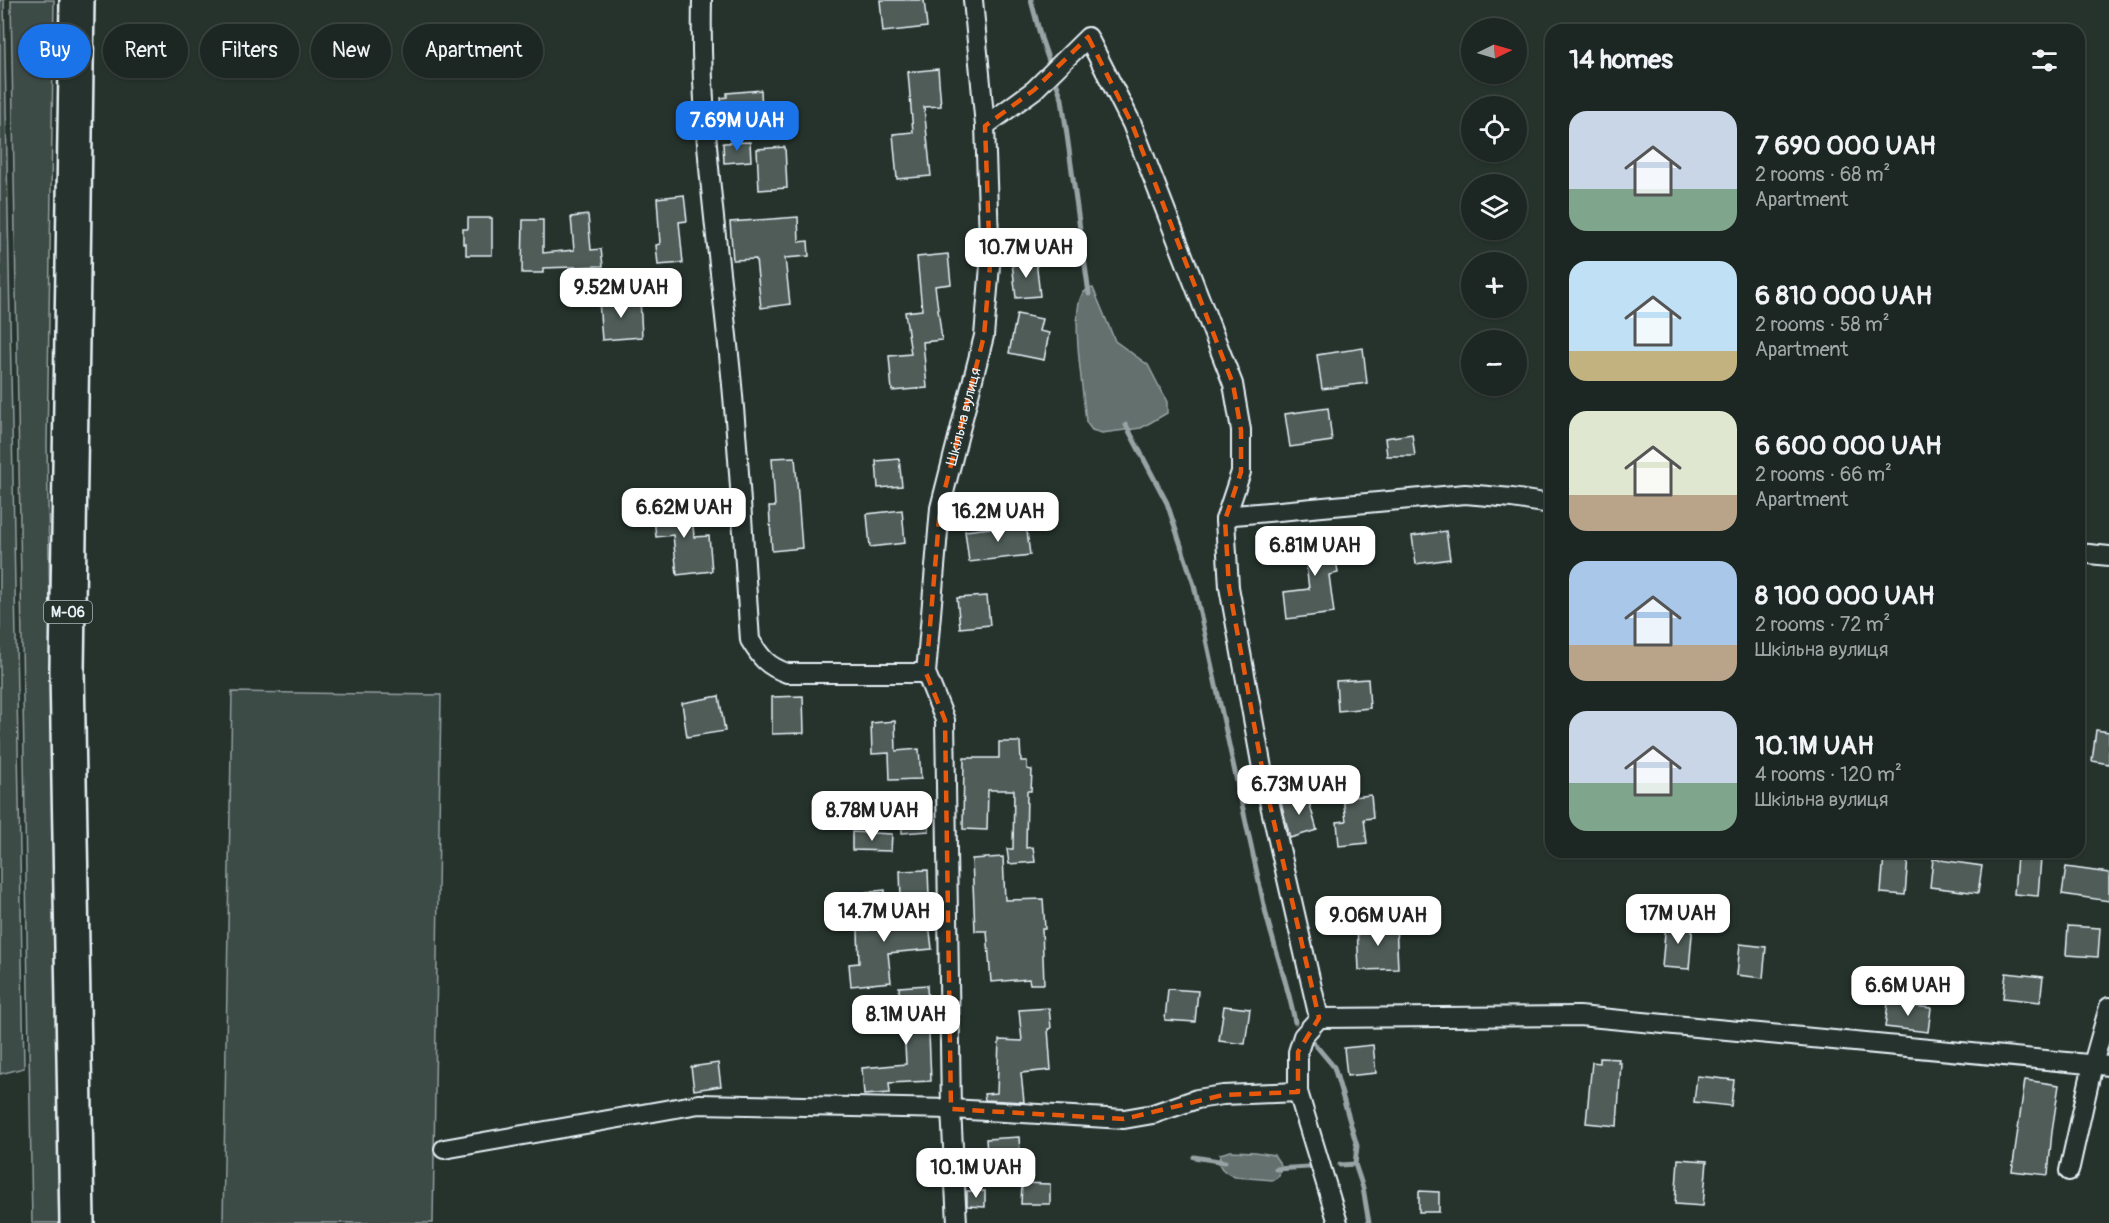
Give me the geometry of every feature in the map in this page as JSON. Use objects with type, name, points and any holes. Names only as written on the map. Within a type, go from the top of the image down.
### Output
[{"type":"highway","name":"М-06","points":[[77,0],[67,670],[77,1223]]},
{"type":"street","points":[[702,0],[701,39],[707,157],[733,387],[750,640],[759,656],[773,668],[787,673],[926,673]]},
{"type":"street","name":"Шкільна вулиця","points":[[957,1223],[951,1109],[945,720],[926,673],[940,508],[984,336],[990,266],[985,126],[973,0]]},
{"type":"street","points":[[985,126],[1034,90],[1088,37],[1132,124],[1233,384],[1241,430],[1240,472],[1225,520],[1228,587],[1264,779],[1319,1018]]},
{"type":"street","points":[[1225,520],[1234,515],[1465,494],[1545,503]]},
{"type":"street","points":[[2085,554],[2109,556]]},
{"type":"street","points":[[2069,1171],[2101,1065],[2109,1007]]},
{"type":"street","points":[[1338,1223],[1299,1092],[1298,1052],[1303,1036],[1319,1018],[1579,1016],[2101,1065]]},
{"type":"street","points":[[444,1149],[699,1104],[951,1109],[1124,1119],[1153,1114],[1197,1099],[1223,1095],[1299,1092]]},
{"type":"highlighted area","points":[[1088,37],[1132,124],[1233,384],[1241,430],[1241,472],[1225,520],[1229,587],[1264,779],[1319,1018],[1298,1052],[1298,1092],[1223,1095],[1124,1119],[951,1109],[945,720],[926,673],[940,508],[984,336],[990,266],[985,126],[1034,90]]},
{"type":"shaded area","points":[[0,0],[4,0],[24,1068],[0,1074]]},
{"type":"shaded area","points":[[11,0],[54,0],[54,24],[18,24],[18,78],[53,78],[47,445],[61,1223],[32,1223]]},
{"type":"shaded area","points":[[1093,288],[1115,341],[1148,365],[1167,402],[1167,413],[1141,428],[1102,433],[1092,430],[1086,422],[1077,319],[1082,295]]},
{"type":"shaded area","points":[[232,692],[441,695],[433,1223],[223,1223]]},
{"type":"shaded area","points":[[1230,1151],[1274,1155],[1281,1165],[1279,1176],[1273,1180],[1230,1175],[1219,1164],[1220,1154]]},
{"type":"building","points":[[880,0],[924,0],[927,27],[883,32]]},
{"type":"building","points":[[938,69],[941,106],[924,107],[931,176],[897,179],[893,134],[913,132],[908,72]]},
{"type":"building","points":[[761,90],[762,112],[722,115],[721,98],[727,97],[727,93]]},
{"type":"building","points":[[750,142],[751,161],[724,163],[723,143]]},
{"type":"building","points":[[785,147],[787,188],[759,190],[757,149]]},
{"type":"building","points":[[684,195],[687,221],[679,222],[683,263],[658,265],[656,245],[660,244],[657,198]]},
{"type":"building","points":[[588,215],[591,250],[601,249],[603,266],[543,268],[543,273],[522,273],[523,220],[543,220],[543,253],[574,250],[571,217]]},
{"type":"building","points":[[798,217],[799,242],[808,241],[809,256],[785,258],[790,304],[761,308],[756,259],[733,260],[730,222]]},
{"type":"building","points":[[468,218],[492,218],[492,255],[466,255],[463,229],[468,229]]},
{"type":"building","points":[[948,254],[951,284],[935,286],[942,340],[923,342],[927,388],[892,391],[889,356],[911,354],[905,312],[922,310],[917,257]]},
{"type":"building","points":[[1036,260],[1040,296],[1016,298],[1012,262]]},
{"type":"building","points":[[640,298],[642,337],[602,340],[599,301]]},
{"type":"building","points":[[1017,314],[1042,319],[1039,331],[1049,333],[1044,360],[1009,353]]},
{"type":"building","points":[[1363,348],[1367,383],[1322,389],[1317,355]]},
{"type":"building","points":[[1328,408],[1332,441],[1290,447],[1285,414]]},
{"type":"building","points":[[1412,434],[1415,456],[1387,456],[1385,438]]},
{"type":"building","points":[[795,457],[802,548],[772,551],[769,507],[775,507],[772,458]]},
{"type":"building","points":[[899,459],[902,486],[878,488],[876,461]]},
{"type":"building","points":[[691,504],[694,537],[709,536],[712,571],[677,575],[673,535],[656,537],[653,508]]},
{"type":"building","points":[[902,510],[905,543],[870,547],[867,514]]},
{"type":"building","points":[[1026,524],[1030,555],[969,562],[965,531]]},
{"type":"building","points":[[1332,528],[1338,573],[1329,575],[1334,613],[1287,619],[1284,592],[1309,589],[1302,532]]},
{"type":"building","points":[[1446,531],[1450,559],[1416,564],[1412,536]]},
{"type":"building","points":[[987,596],[990,625],[960,628],[957,598]]},
{"type":"building","points":[[1368,679],[1370,708],[1338,711],[1336,681]]},
{"type":"building","points":[[719,696],[725,731],[687,737],[682,703]]},
{"type":"building","points":[[803,696],[804,733],[772,734],[772,697]]},
{"type":"building","points":[[895,721],[896,751],[919,749],[921,779],[890,780],[889,753],[872,754],[871,723]]},
{"type":"building","points":[[2096,730],[2109,732],[2109,764],[2092,761]]},
{"type":"building","points":[[999,742],[1020,742],[1021,761],[1027,761],[1027,769],[1032,770],[1031,791],[1027,791],[1026,848],[1033,847],[1035,862],[1009,864],[1007,849],[1013,849],[1014,790],[988,790],[987,830],[963,829],[964,758],[999,758]]},
{"type":"building","points":[[1307,795],[1317,830],[1290,838],[1281,802]]},
{"type":"building","points":[[1371,795],[1373,818],[1364,819],[1367,843],[1339,846],[1337,822],[1346,821],[1343,798]]},
{"type":"building","points":[[927,807],[929,831],[902,833],[901,809]]},
{"type":"building","points":[[852,832],[892,834],[891,851],[852,850]]},
{"type":"building","points":[[1003,857],[1005,900],[1043,899],[1044,984],[1030,984],[1029,979],[991,982],[987,931],[975,931],[972,859]]},
{"type":"building","points":[[1884,858],[1908,858],[1905,895],[1881,893]]},
{"type":"building","points":[[2017,858],[2041,858],[2038,896],[2014,894]]},
{"type":"building","points":[[1933,859],[1982,866],[1978,893],[1930,887]]},
{"type":"building","points":[[2066,867],[2109,873],[2109,901],[2062,894]]},
{"type":"building","points":[[928,870],[929,896],[901,898],[900,871]]},
{"type":"building","points":[[885,890],[888,927],[929,923],[932,949],[888,953],[891,982],[851,986],[849,964],[859,963],[858,930],[869,930],[866,892]]},
{"type":"building","points":[[1666,921],[1693,923],[1689,969],[1662,967]]},
{"type":"building","points":[[1396,924],[1398,969],[1359,970],[1357,926]]},
{"type":"building","points":[[2068,926],[2100,928],[2098,957],[2066,955]]},
{"type":"building","points":[[1740,944],[1766,947],[1763,978],[1737,975]]},
{"type":"building","points":[[2006,973],[2043,977],[2040,1002],[2003,998]]},
{"type":"building","points":[[927,985],[931,1081],[889,1083],[890,1093],[864,1095],[862,1068],[906,1064],[899,987]]},
{"type":"building","points":[[1168,989],[1198,991],[1195,1022],[1165,1020]]},
{"type":"building","points":[[1888,1003],[1931,1008],[1928,1032],[1885,1027]]},
{"type":"building","points":[[1224,1006],[1250,1009],[1245,1044],[1219,1041]]},
{"type":"building","points":[[1049,1008],[1051,1070],[1021,1073],[1024,1102],[985,1100],[984,1094],[997,1093],[999,1040],[1022,1041],[1019,1010]]},
{"type":"building","points":[[1373,1045],[1376,1073],[1347,1076],[1344,1048]]},
{"type":"building","points":[[1600,1058],[1619,1059],[1618,1063],[1621,1063],[1617,1126],[1586,1123],[1592,1062],[1600,1063]]},
{"type":"building","points":[[718,1063],[721,1086],[694,1090],[691,1067]]},
{"type":"building","points":[[1697,1076],[1734,1080],[1731,1106],[1694,1102]]},
{"type":"building","points":[[2025,1080],[2059,1085],[2048,1175],[2012,1171]]},
{"type":"building","points":[[1019,1137],[1021,1168],[988,1170],[986,1139]]},
{"type":"building","points":[[1678,1159],[1707,1161],[1703,1206],[1675,1204]]},
{"type":"building","points":[[1022,1183],[1050,1184],[1050,1204],[1021,1204]]},
{"type":"building","points":[[967,1191],[985,1191],[985,1207],[967,1206]]},
{"type":"building","points":[[1419,1191],[1439,1192],[1439,1212],[1419,1212]]},
{"type":"waterway","points":[[1031,0],[1051,67]]},
{"type":"waterway","points":[[1054,76],[1062,99],[1089,294]]},
{"type":"waterway","points":[[1126,425],[1167,503],[1194,585],[1266,914],[1295,1022]]},
{"type":"waterway","points":[[1313,1042],[1334,1067],[1357,1146],[1355,1164],[1363,1188],[1369,1223]]},
{"type":"waterway","points":[[1194,1157],[1225,1162]]},
{"type":"waterway","points":[[1340,1165],[1355,1164]]},
{"type":"waterway","points":[[1276,1169],[1308,1167]]}]
